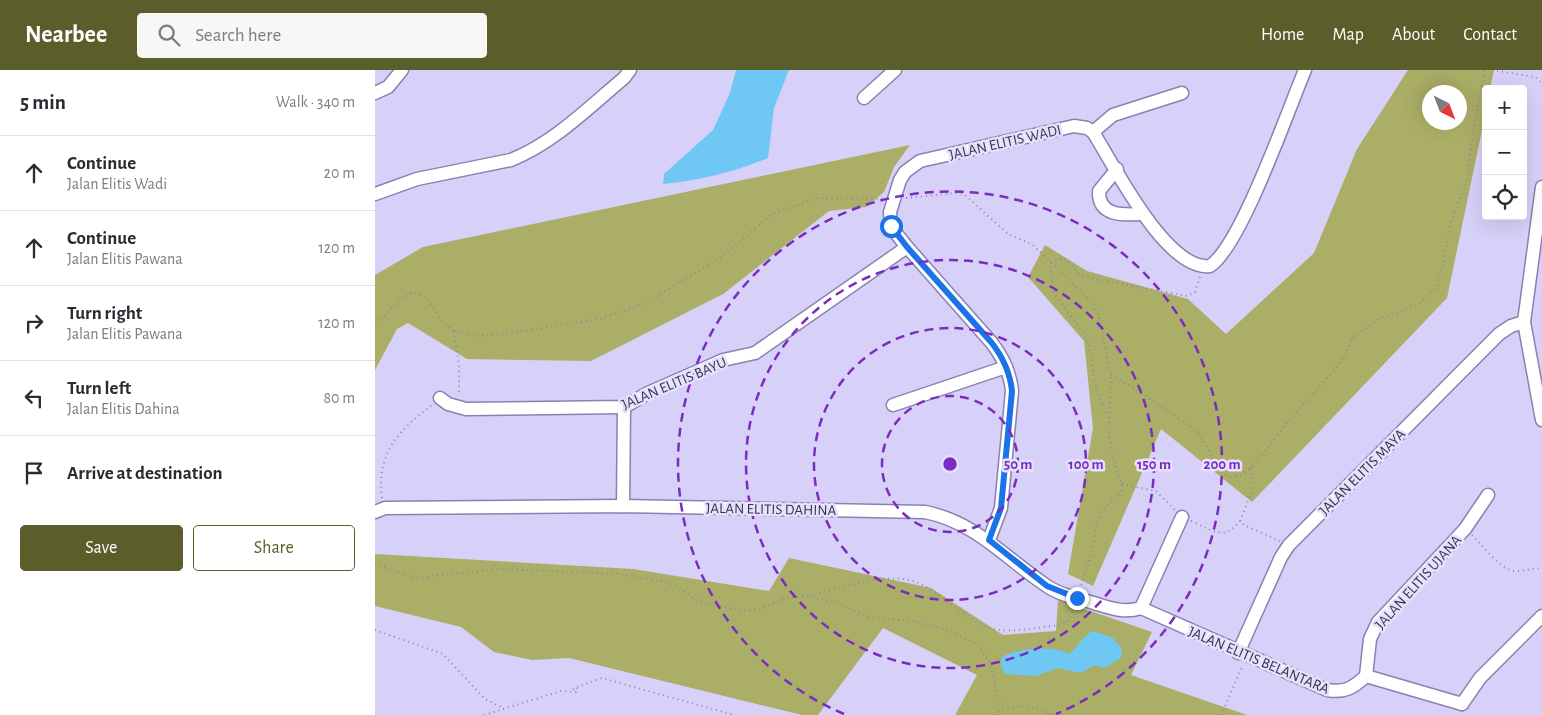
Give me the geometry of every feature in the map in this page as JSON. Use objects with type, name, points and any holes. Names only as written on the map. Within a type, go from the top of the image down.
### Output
[{"type":"street","points":[[375,93],[388,87],[401,70]]},
{"type":"street","points":[[375,194],[411,181],[511,160],[526,154],[550,139],[624,78],[630,70]]},
{"type":"street","points":[[864,98],[895,70]]},
{"type":"street","points":[[1182,93],[1113,115],[1093,132],[1143,214],[1178,253],[1188,261],[1204,267],[1216,262],[1227,249],[1251,202],[1305,70]]},
{"type":"street","name":"JALAN ELITIS WADI","points":[[989,540],[1001,508],[1012,391],[1006,367],[1001,355],[991,342],[907,247],[891,226],[890,212],[893,199],[899,180],[905,172],[920,161],[1074,126],[1087,128],[1093,132]]},
{"type":"street","points":[[1117,169],[1099,191],[1103,207],[1113,214],[1143,214]]},
{"type":"street","points":[[1542,187],[1524,322],[1542,420]]},
{"type":"street","name":"JALAN ELITIS BAYU","points":[[440,398],[456,407],[466,409],[624,407],[648,393],[723,360],[755,353],[907,247]]},
{"type":"street","name":"JALAN ELITIS MAYA","points":[[1241,654],[1281,557],[1289,545],[1499,334],[1511,326],[1524,322]]},
{"type":"street","points":[[893,406],[1006,367]]},
{"type":"street","points":[[623,506],[624,407]]},
{"type":"street","name":"JALAN ELITIS UJANA","points":[[1366,676],[1369,639],[1378,622],[1465,529],[1488,495]]},
{"type":"street","name":"JALAN ELITIS DAHINA","points":[[380,510],[623,506],[925,512],[943,516],[989,540],[1047,586],[1077,598],[1120,611],[1141,608]]},
{"type":"street","points":[[1141,608],[1181,517]]},
{"type":"street","name":"JALAN ELITIS BELANTARA","points":[[1141,608],[1241,654],[1327,690],[1339,692],[1350,690],[1366,676]]},
{"type":"street","points":[[1366,676],[1464,709],[1480,678],[1542,616]]},
{"type":"path","points":[[1111,375],[1192,427],[1200,436],[1222,472],[1231,476],[1240,475],[1251,468],[1342,360],[1353,337],[1379,319],[1417,305],[1435,288],[1443,264],[1451,222],[1467,181],[1472,137],[1485,70]]},
{"type":"path","points":[[1491,70],[1535,77],[1542,83]]},
{"type":"path","points":[[375,328],[387,312],[403,297],[414,292],[426,297],[441,321],[454,331],[470,336],[498,334],[599,319],[644,304],[721,257],[774,213],[818,198],[893,199],[957,193],[965,195],[1008,234],[1033,245],[1094,304],[1099,316],[1111,375],[1109,420],[1113,458],[1122,484],[1121,492],[1100,513],[1093,548],[1071,618],[1066,624],[1001,630],[983,624],[915,582],[901,580],[873,580],[810,596],[785,598],[760,609],[742,611],[698,601],[678,587],[661,581],[621,574],[501,569],[414,578],[375,563]]},
{"type":"path","points":[[1050,263],[1063,258],[1085,277],[1187,296],[1195,292],[1204,267]]},
{"type":"path","points":[[1050,263],[1056,296],[1088,339],[1096,389],[1109,420]]},
{"type":"path","points":[[454,331],[459,365],[459,392],[456,407]]},
{"type":"path","points":[[380,510],[387,452],[397,434],[440,398]]},
{"type":"path","points":[[1122,484],[1155,490],[1181,517],[1222,534],[1232,531],[1240,521],[1253,486],[1251,468]]},
{"type":"path","points":[[1240,521],[1244,526],[1289,545]]},
{"type":"path","points":[[1465,529],[1502,566],[1512,571],[1533,568],[1542,569]]},
{"type":"path","points":[[810,596],[835,602],[868,617],[913,621],[950,631],[979,645],[990,664],[998,696],[1004,708]]},
{"type":"path","points":[[375,630],[443,654],[485,699],[503,708]]},
{"type":"path","points":[[1221,715],[1238,679],[1241,654]]},
{"type":"path","points":[[484,715],[561,691],[573,690],[601,678],[734,715]]},
{"type":"path","points":[[995,715],[1004,708],[1025,706],[1055,715]]},
{"type":"green space","points":[[1408,70],[1494,70],[1491,85],[1482,85],[1482,130],[1447,298],[1252,502],[1161,429],[1093,586],[1068,574],[1093,428],[1084,341],[1028,277],[1045,245],[1087,271],[1188,299],[1226,334],[1314,253],[1357,149]]},
{"type":"green space","points":[[910,145],[894,167],[884,192],[866,207],[829,211],[723,294],[591,361],[467,359],[408,323],[397,329],[375,370],[375,275],[423,247]]},
{"type":"green space","points":[[375,554],[633,569],[769,591],[789,558],[931,588],[1003,635],[1056,631],[1058,600],[1152,632],[1131,675],[1247,715],[955,715],[977,675],[883,628],[818,715],[802,715],[569,658],[532,660],[494,652],[461,627],[375,606]]},
{"type":"water","points":[[736,70],[789,70],[774,108],[768,158],[716,175],[690,181],[663,184],[664,174],[713,130],[730,93]]},
{"type":"water","points":[[1092,631],[1112,637],[1122,649],[1121,658],[1104,668],[1095,665],[1081,673],[1058,668],[1036,676],[1005,674],[1001,666],[1002,657],[1017,651],[1055,649],[1069,654]]},
{"type":"route","points":[[891,226],[907,247],[991,342],[1001,355],[1011,379],[1012,391],[1001,508],[989,540],[1047,586],[1055,591],[1077,598]]}]
